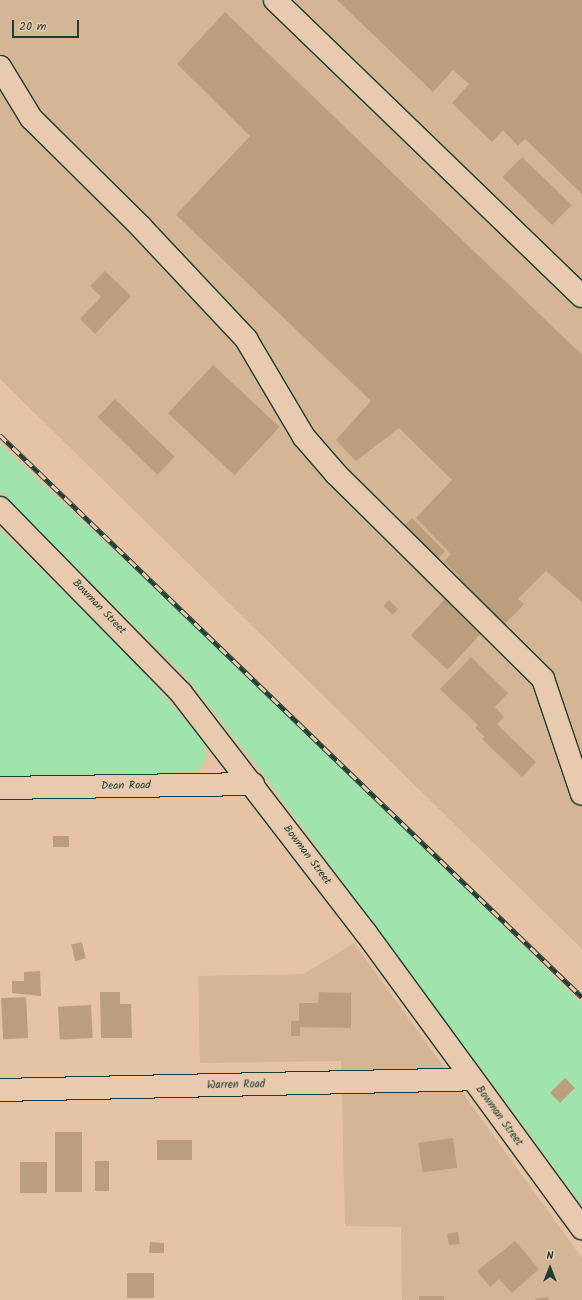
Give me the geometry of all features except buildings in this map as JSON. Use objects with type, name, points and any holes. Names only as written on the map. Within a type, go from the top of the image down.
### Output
[{"type":"street","points":[[275,0],[582,296]]},
{"type":"street","points":[[0,67],[30,118],[141,227],[242,334],[304,437],[332,469],[543,679],[582,794]]},
{"type":"street","name":"Bowman Street","points":[[0,508],[142,651],[252,784],[582,1228]]},
{"type":"street","name":"Dean Road","points":[[0,788],[252,784]]},
{"type":"street","name":"Warren Road","points":[[0,1090],[472,1079]]},
{"type":"shaded area","points":[[0,0],[582,0],[582,949],[0,379]]},
{"type":"shaded area","points":[[354,943],[582,1258],[582,1300],[402,1300],[401,1227],[345,1226],[341,1061],[200,1063],[198,976],[304,974]]},
{"type":"green space","points":[[0,444],[261,686],[582,1004],[582,1205],[260,770],[187,678],[0,492]]},
{"type":"green space","points":[[0,529],[135,662],[204,742],[206,757],[199,772],[0,777]]},
{"type":"railway","points":[[0,435],[582,997]]}]
